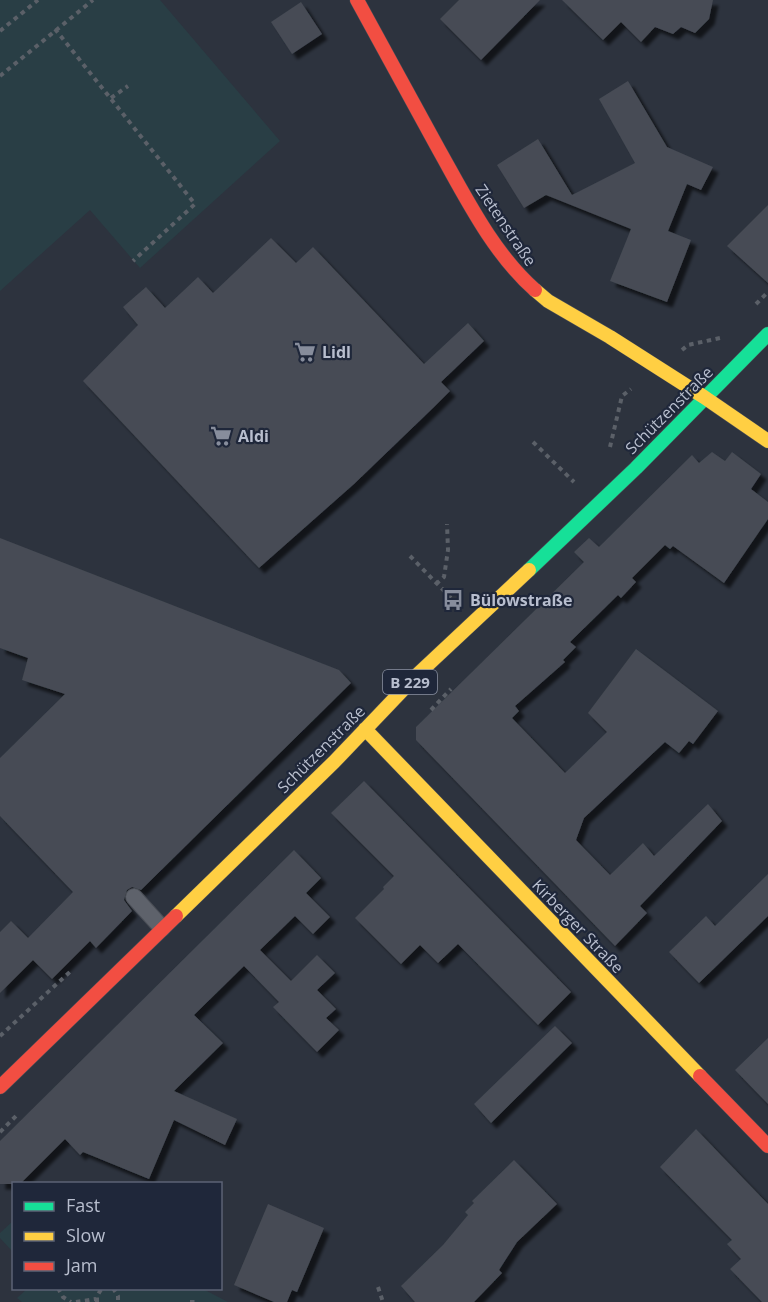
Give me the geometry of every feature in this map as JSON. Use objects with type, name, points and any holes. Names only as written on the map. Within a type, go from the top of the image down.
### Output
[{"type":"street","name":"Zietenstraße","points":[[357,0],[436,147],[484,227],[518,276],[548,301],[610,337],[704,397]]},
{"type":"street","name":"Schützenstraße","points":[[0,1087],[334,762],[418,674],[636,468],[768,334]]},
{"type":"street","points":[[704,397],[768,441]]},
{"type":"street","name":"Kirberger Straße","points":[[365,729],[768,1146]]},
{"type":"lane","points":[[134,897],[162,928]]},
{"type":"path","points":[[0,31],[38,0]]},
{"type":"path","points":[[0,76],[93,0]]},
{"type":"path","points":[[56,29],[195,204],[133,261]]},
{"type":"path","points":[[111,98],[128,86]]},
{"type":"path","points":[[533,442],[574,482]]},
{"type":"path","points":[[436,584],[444,577],[447,524]]},
{"type":"path","points":[[410,556],[453,600]]},
{"type":"path","points":[[378,1287],[383,1302]]},
{"type":"path","points":[[59,1290],[63,1297],[71,1302]]},
{"type":"path","points":[[76,1302],[97,1300],[99,1290]]},
{"type":"path","points":[[190,1302],[196,1302]]},
{"type":"shaded area","points":[[0,0],[160,0],[280,141],[140,268],[90,210],[0,291]]},
{"type":"shaded area","points":[[12,1222],[12,1251],[0,1238],[0,1233]]},
{"type":"shaded area","points":[[26,1290],[205,1290],[228,1302],[22,1302],[17,1298]]},
{"type":"building","points":[[459,0],[540,0],[481,60],[440,19]]},
{"type":"building","points":[[562,0],[713,0],[709,19],[695,33],[681,27],[673,34],[655,27],[641,42],[621,22],[603,40]]},
{"type":"building","points":[[301,2],[322,34],[292,54],[271,22]]},
{"type":"building","points":[[628,81],[667,147],[713,167],[701,190],[687,184],[668,231],[691,240],[667,302],[610,281],[631,229],[546,195],[524,208],[497,165],[538,139],[572,195],[635,163],[599,99]]},
{"type":"building","points":[[768,205],[768,283],[727,246]]},
{"type":"building","points":[[271,238],[296,263],[313,247],[424,364],[468,323],[484,341],[441,382],[450,391],[354,484],[259,568],[83,381],[138,325],[123,307],[146,287],[165,308],[198,277],[213,293]]},
{"type":"building","points":[[712,452],[725,461],[732,452],[761,474],[751,489],[768,502],[768,519],[724,583],[673,546],[670,549],[665,545],[632,578],[636,582],[621,598],[618,595],[570,642],[576,647],[563,660],[565,662],[515,706],[519,711],[512,718],[565,773],[607,732],[588,713],[636,649],[718,711],[693,744],[689,741],[679,753],[665,742],[584,818],[576,840],[610,875],[643,843],[654,856],[708,804],[722,821],[640,906],[647,913],[615,946],[416,740],[416,727],[584,562],[574,552],[589,538],[599,547],[692,455],[699,463]]},
{"type":"building","points":[[0,538],[339,670],[351,683],[141,890],[132,887],[127,890],[124,900],[132,911],[96,948],[90,941],[52,979],[33,960],[0,993],[0,932],[11,921],[28,938],[73,892],[0,816],[0,758],[65,694],[22,680],[28,658],[0,648]]},
{"type":"building","points":[[364,781],[571,992],[538,1025],[458,944],[438,963],[420,945],[401,964],[355,918],[394,876],[331,813]]},
{"type":"building","points":[[294,850],[321,878],[306,893],[330,917],[313,934],[295,916],[260,950],[291,981],[317,955],[335,973],[317,990],[336,1009],[326,1018],[339,1030],[317,1052],[273,1007],[279,1002],[244,966],[194,1015],[223,1043],[174,1091],[237,1119],[225,1145],[174,1120],[149,1179],[83,1152],[80,1155],[65,1139],[22,1182],[0,1184],[0,1141]]},
{"type":"building","points":[[768,874],[768,916],[699,983],[669,952],[706,916],[715,926]]},
{"type":"building","points":[[555,1026],[572,1043],[491,1123],[474,1104]]},
{"type":"building","points":[[768,1038],[768,1104],[735,1070]]},
{"type":"building","points":[[696,1129],[768,1204],[768,1302],[762,1302],[730,1269],[741,1259],[727,1244],[732,1240],[660,1167]]},
{"type":"building","points":[[514,1160],[557,1204],[517,1242],[499,1270],[502,1273],[474,1302],[415,1302],[401,1286],[443,1245],[468,1215],[465,1212],[474,1203],[472,1201]]},
{"type":"building","points":[[268,1204],[324,1228],[297,1292],[292,1290],[287,1302],[274,1302],[234,1285]]},
{"type":"traffic: fast","points":[[529,570],[636,468],[768,334]]},
{"type":"traffic: slow","points":[[535,290],[548,301],[610,337],[768,441]]},
{"type":"traffic: slow","points":[[176,916],[334,762],[418,674],[529,570]]},
{"type":"traffic: slow","points":[[365,729],[700,1076]]},
{"type":"traffic: jam","points":[[357,0],[481,224],[506,259],[535,290]]},
{"type":"traffic: jam","points":[[0,1087],[176,916]]},
{"type":"traffic: jam","points":[[700,1076],[768,1146]]},
{"type":"place","name":"Lidl","points":[[305,352]]},
{"type":"place","name":"Aldi","points":[[221,436]]},
{"type":"place","name":"Bülowstraße","points":[[453,600]]}]
